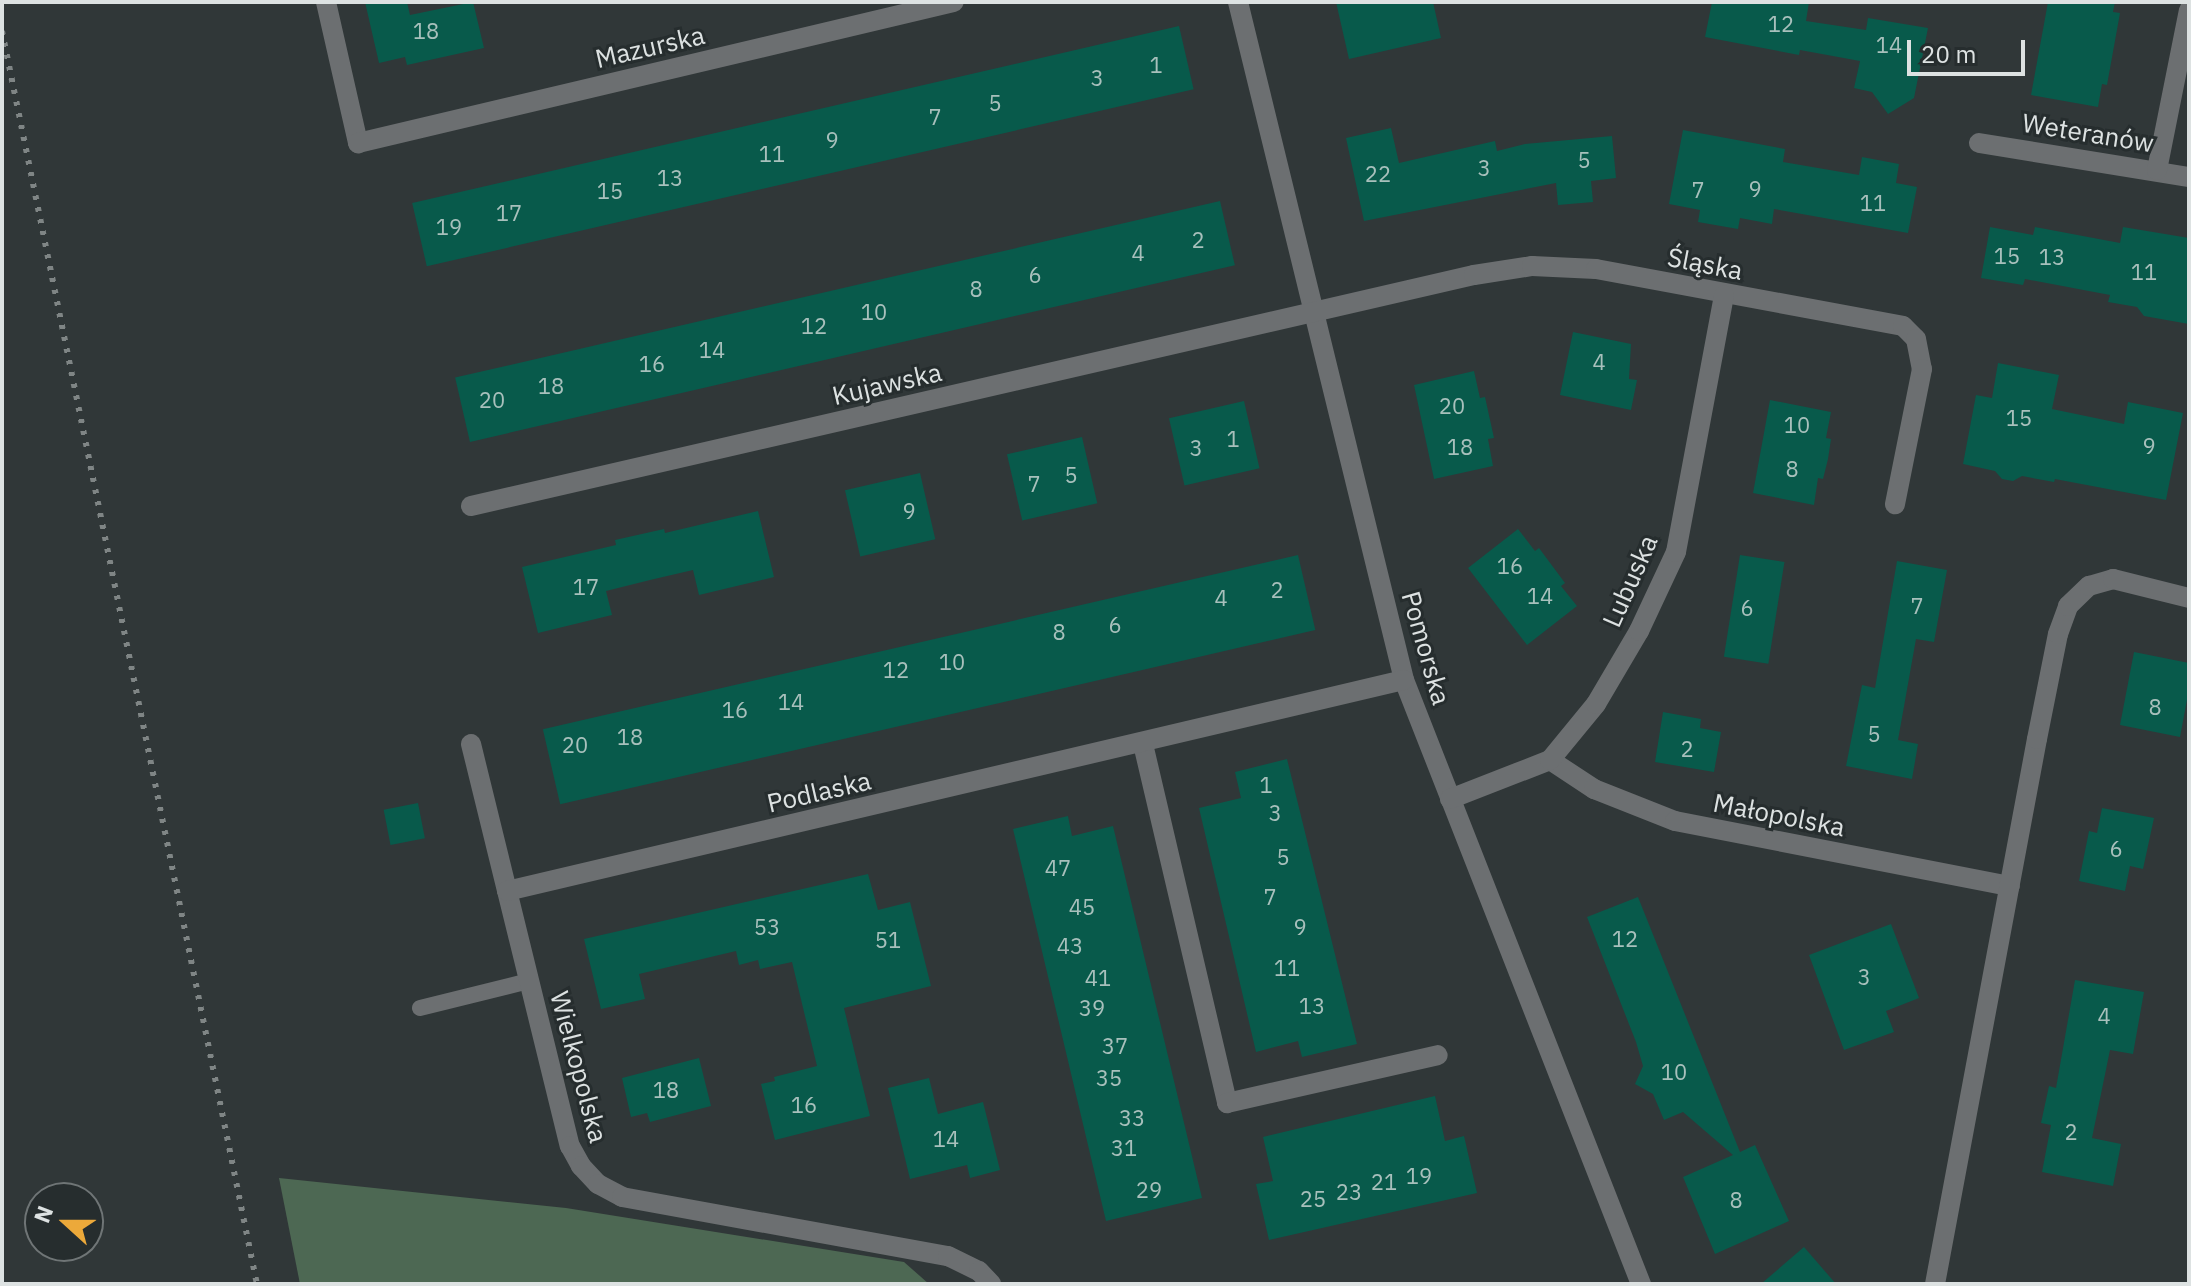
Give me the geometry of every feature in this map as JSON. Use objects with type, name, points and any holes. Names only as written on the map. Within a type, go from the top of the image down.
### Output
[{"type":"street","name":"Mazurska","points":[[326,2],[358,143],[954,2]]},
{"type":"street","name":"Pomorska","points":[[1238,2],[1404,680],[1641,1284]]},
{"type":"street","points":[[2157,170],[2189,10]]},
{"type":"street","name":"Weteranów","points":[[1979,143],[2189,177]]},
{"type":"street","name":"Śląska","points":[[1314,312],[1474,275],[1532,266],[1596,269],[1903,326],[1916,339],[1922,369],[1895,504]]},
{"type":"street","name":"Lubuska","points":[[1450,799],[1550,760],[1596,704],[1639,631],[1676,552],[1724,295]]},
{"type":"street","name":"Kujawska","points":[[471,506],[1314,312]]},
{"type":"street","points":[[1935,1284],[2058,634],[2068,606],[2089,586],[2113,579],[2189,598]]},
{"type":"street","name":"Podlaska","points":[[507,891],[1143,744],[1404,680]]},
{"type":"street","name":"Wielkopolska","points":[[471,744],[570,1146],[581,1166],[598,1184],[622,1197],[644,1202],[948,1256],[979,1271],[991,1284]]},
{"type":"street","points":[[1143,744],[1227,1103],[1438,1055]]},
{"type":"street","name":"Małopolska","points":[[1550,760],[1594,789],[1675,821],[2010,886]]},
{"type":"lane","points":[[420,1008],[529,981]]},
{"type":"green space","points":[[279,1178],[566,1208],[904,1262],[929,1284],[300,1284]]},
{"type":"building","points":[[365,2],[407,2],[410,15],[473,2],[484,48],[407,65],[405,57],[379,63]]},
{"type":"building","points":[[1336,2],[1433,2],[1441,38],[1349,59]]},
{"type":"building","points":[[1712,2],[1809,2],[1806,21],[1866,30],[1868,18],[1928,28],[1914,98],[1888,114],[1872,92],[1854,88],[1860,61],[1800,50],[1799,55],[1705,37]]},
{"type":"building","points":[[2048,2],[2115,2],[2113,12],[2120,13],[2107,85],[2102,84],[2098,107],[2031,95]]},
{"type":"building","points":[[1179,26],[1194,89],[427,266],[412,203]]},
{"type":"building","points":[[1391,128],[1399,163],[1495,141],[1497,151],[1525,144],[1612,136],[1616,178],[1591,181],[1593,202],[1558,205],[1556,183],[1364,221],[1346,138]]},
{"type":"building","points":[[1683,130],[1785,149],[1783,162],[1859,175],[1862,157],[1899,164],[1896,183],[1917,187],[1908,233],[1774,209],[1772,224],[1740,218],[1738,229],[1698,222],[1700,210],[1669,204]]},
{"type":"building","points":[[1220,201],[1235,265],[470,442],[455,378]]},
{"type":"building","points":[[1990,227],[2033,235],[2035,227],[2120,243],[2123,227],[2189,238],[2189,324],[2144,316],[2137,307],[2108,302],[2110,295],[2025,279],[2023,285],[1981,278]]},
{"type":"building","points":[[1573,332],[1631,344],[1629,379],[1637,380],[1631,410],[1560,395]]},
{"type":"building","points":[[1998,363],[2059,375],[2052,409],[2124,424],[2128,402],[2183,413],[2166,500],[2055,479],[2054,482],[2022,476],[2013,481],[2002,479],[1995,471],[1963,464],[1976,395],[1992,398]]},
{"type":"building","points":[[1474,371],[1480,398],[1485,397],[1494,438],[1488,439],[1493,466],[1434,479],[1414,385]]},
{"type":"building","points":[[1770,400],[1831,412],[1826,438],[1831,439],[1828,459],[1823,479],[1818,478],[1814,505],[1753,493]]},
{"type":"building","points":[[1244,401],[1260,468],[1184,486],[1169,418]]},
{"type":"building","points":[[1082,437],[1097,503],[1022,521],[1007,454]]},
{"type":"building","points":[[920,473],[935,539],[860,557],[845,490]]},
{"type":"building","points":[[758,511],[774,577],[699,595],[693,570],[650,580],[606,591],[612,615],[538,633],[522,567],[616,545],[615,540],[664,529],[665,533]]},
{"type":"building","points":[[1518,529],[1535,551],[1539,548],[1565,583],[1561,586],[1577,606],[1527,645],[1468,568]]},
{"type":"building","points":[[1298,555],[1315,630],[560,804],[543,729]]},
{"type":"building","points":[[1740,555],[1784,562],[1768,664],[1724,657]]},
{"type":"building","points":[[1897,561],[1947,570],[1934,642],[1916,639],[1898,740],[1918,744],[1912,779],[1846,766],[1862,685],[1875,688]]},
{"type":"building","points":[[2134,652],[2189,663],[2189,689],[2180,737],[2120,725]]},
{"type":"building","points":[[1663,712],[1701,719],[1700,728],[1721,732],[1714,772],[1655,762]]},
{"type":"building","points":[[1287,759],[1357,1044],[1302,1057],[1298,1041],[1256,1052],[1199,808],[1241,798],[1235,772]]},
{"type":"building","points":[[418,803],[425,838],[391,845],[384,810]]},
{"type":"building","points":[[2102,808],[2154,818],[2143,869],[2130,866],[2125,891],[2079,881],[2089,831],[2097,833]]},
{"type":"building","points":[[1068,816],[1072,836],[1113,826],[1202,1198],[1106,1221],[1013,829]]},
{"type":"building","points":[[868,874],[878,910],[910,902],[931,986],[844,1008],[870,1116],[775,1140],[761,1084],[775,1081],[774,1077],[817,1066],[792,962],[760,969],[758,960],[739,965],[736,951],[639,974],[645,999],[601,1009],[584,939]]},
{"type":"building","points":[[1638,897],[1740,1152],[1755,1145],[1789,1221],[1715,1254],[1683,1177],[1733,1155],[1683,1112],[1664,1120],[1653,1094],[1635,1084],[1643,1066],[1587,917]]},
{"type":"building","points":[[1891,924],[1919,998],[1886,1011],[1894,1032],[1844,1050],[1809,955]]},
{"type":"building","points":[[2075,980],[2144,992],[2133,1054],[2110,1050],[2092,1138],[2121,1144],[2113,1186],[2042,1172],[2051,1125],[2041,1123],[2049,1086],[2056,1088]]},
{"type":"building","points":[[699,1058],[711,1106],[650,1122],[647,1113],[631,1117],[622,1078]]},
{"type":"building","points":[[929,1078],[938,1114],[983,1102],[1000,1170],[970,1178],[967,1165],[910,1179],[888,1088]]},
{"type":"building","points":[[1435,1096],[1445,1141],[1464,1136],[1477,1193],[1269,1240],[1256,1184],[1273,1181],[1263,1137]]},
{"type":"building","points":[[1804,1247],[1836,1284],[1761,1284]]},
{"type":"railway","points":[[2,31],[257,1284]]}]
